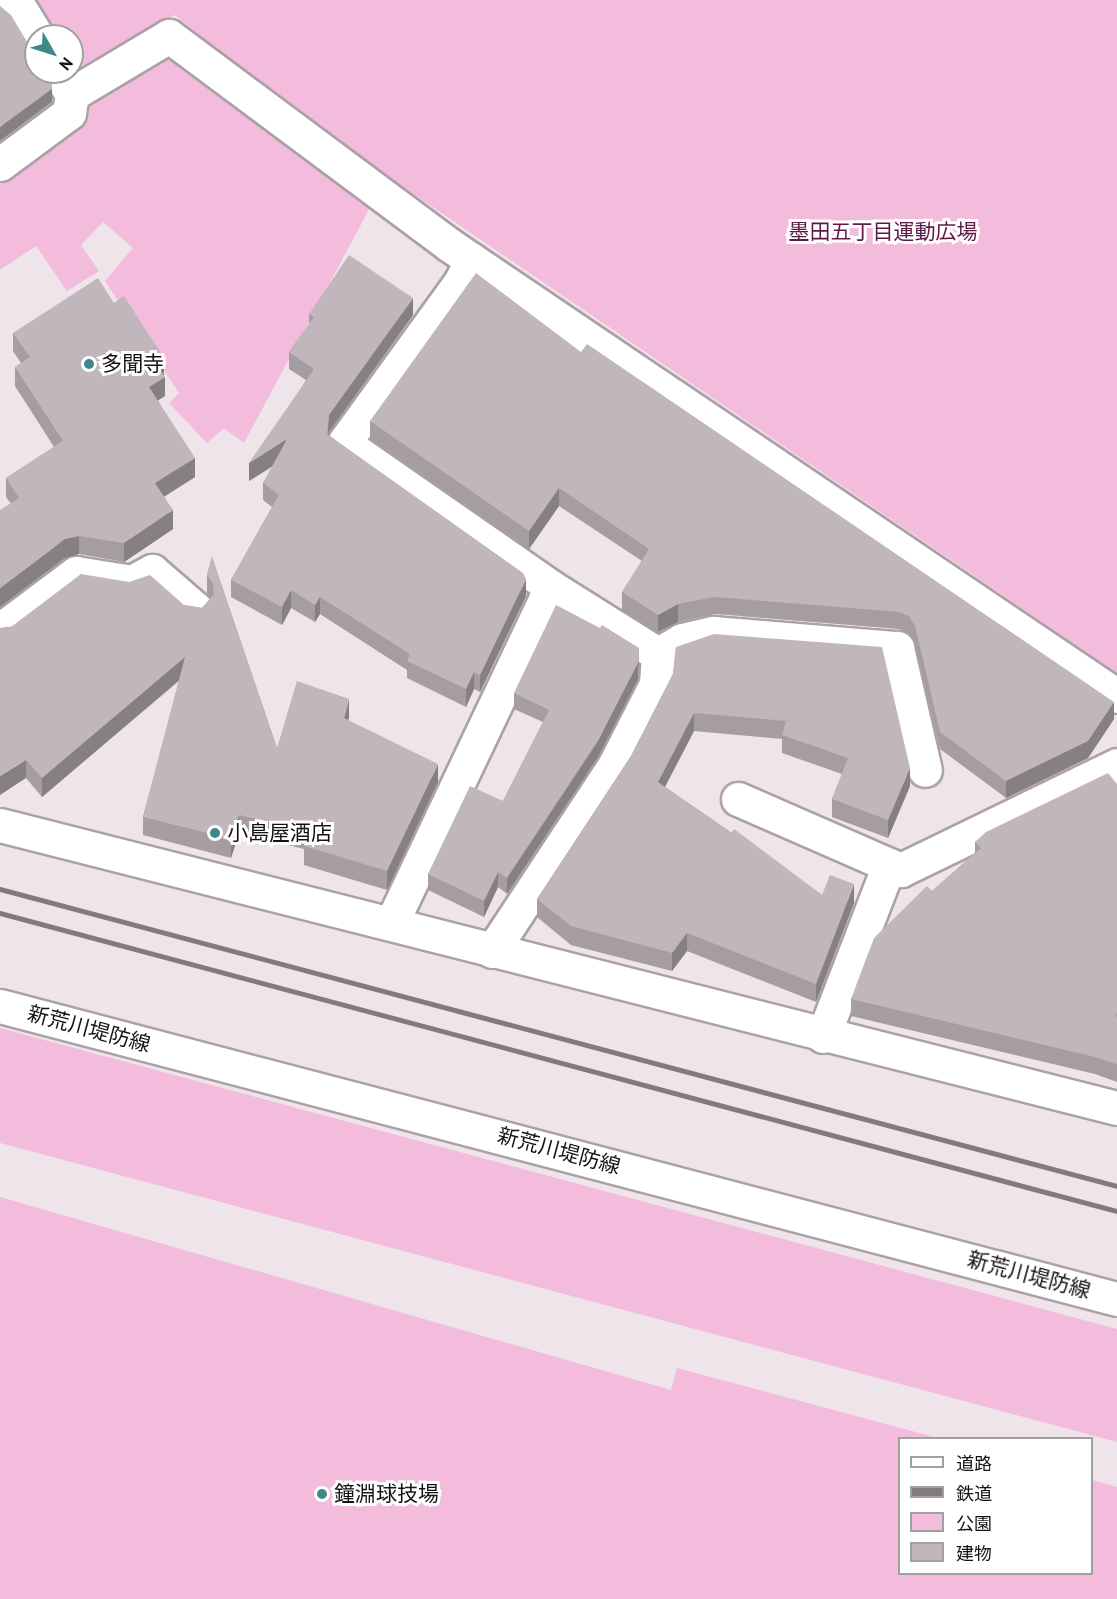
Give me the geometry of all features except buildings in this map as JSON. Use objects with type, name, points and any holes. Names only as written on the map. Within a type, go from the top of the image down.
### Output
[{"type":"street","points":[[15,0],[30,24]]},
{"type":"street","points":[[84,74],[169,36],[472,260],[1117,696]]},
{"type":"street","points":[[0,164],[69,113],[65,84]]},
{"type":"street","points":[[472,260],[344,443],[551,587],[658,654]]},
{"type":"street","points":[[0,630],[76,573],[132,582],[152,571],[196,609]]},
{"type":"street","points":[[392,922],[551,587]]},
{"type":"street","points":[[658,654],[682,640],[713,633],[897,648],[925,770]]},
{"type":"street","points":[[492,951],[614,766],[656,684],[658,654]]},
{"type":"street","points":[[738,799],[902,870],[1117,765]]},
{"type":"street","points":[[0,825],[392,922],[492,951],[823,1036],[1117,1108]]},
{"type":"street","points":[[823,1036],[890,865]]},
{"type":"street","name":"新荒川堤防線","points":[[0,1006],[1117,1299]]},
{"type":"green space","name":"墨田五丁目運動広場","points":[[33,0],[1117,0],[1117,673],[271,97],[175,15],[84,65],[84,24],[47,24]]},
{"type":"green space","points":[[166,52],[372,204],[244,443],[224,428],[207,443],[169,403],[179,393],[105,281],[133,248],[103,222],[81,245],[99,271],[67,291],[36,246],[0,270],[0,172]]},
{"type":"green space","points":[[0,1028],[1117,1329],[1117,1442],[0,1143]]},
{"type":"green space","name":"鐘淵球技場","points":[[0,1197],[671,1390],[677,1368],[934,1437],[898,1437],[898,1575],[1093,1575],[1093,1480],[1117,1487],[1117,1599],[0,1599]]},
{"type":"railway","points":[[0,889],[1117,1186]]},
{"type":"railway","points":[[0,913],[1117,1211]]},
{"type":"place","name":"多聞寺","points":[[89,364]]},
{"type":"place","name":"小島屋酒店","points":[[215,833]]},
{"type":"place","name":"鐘淵球技場","points":[[322,1494]]}]
